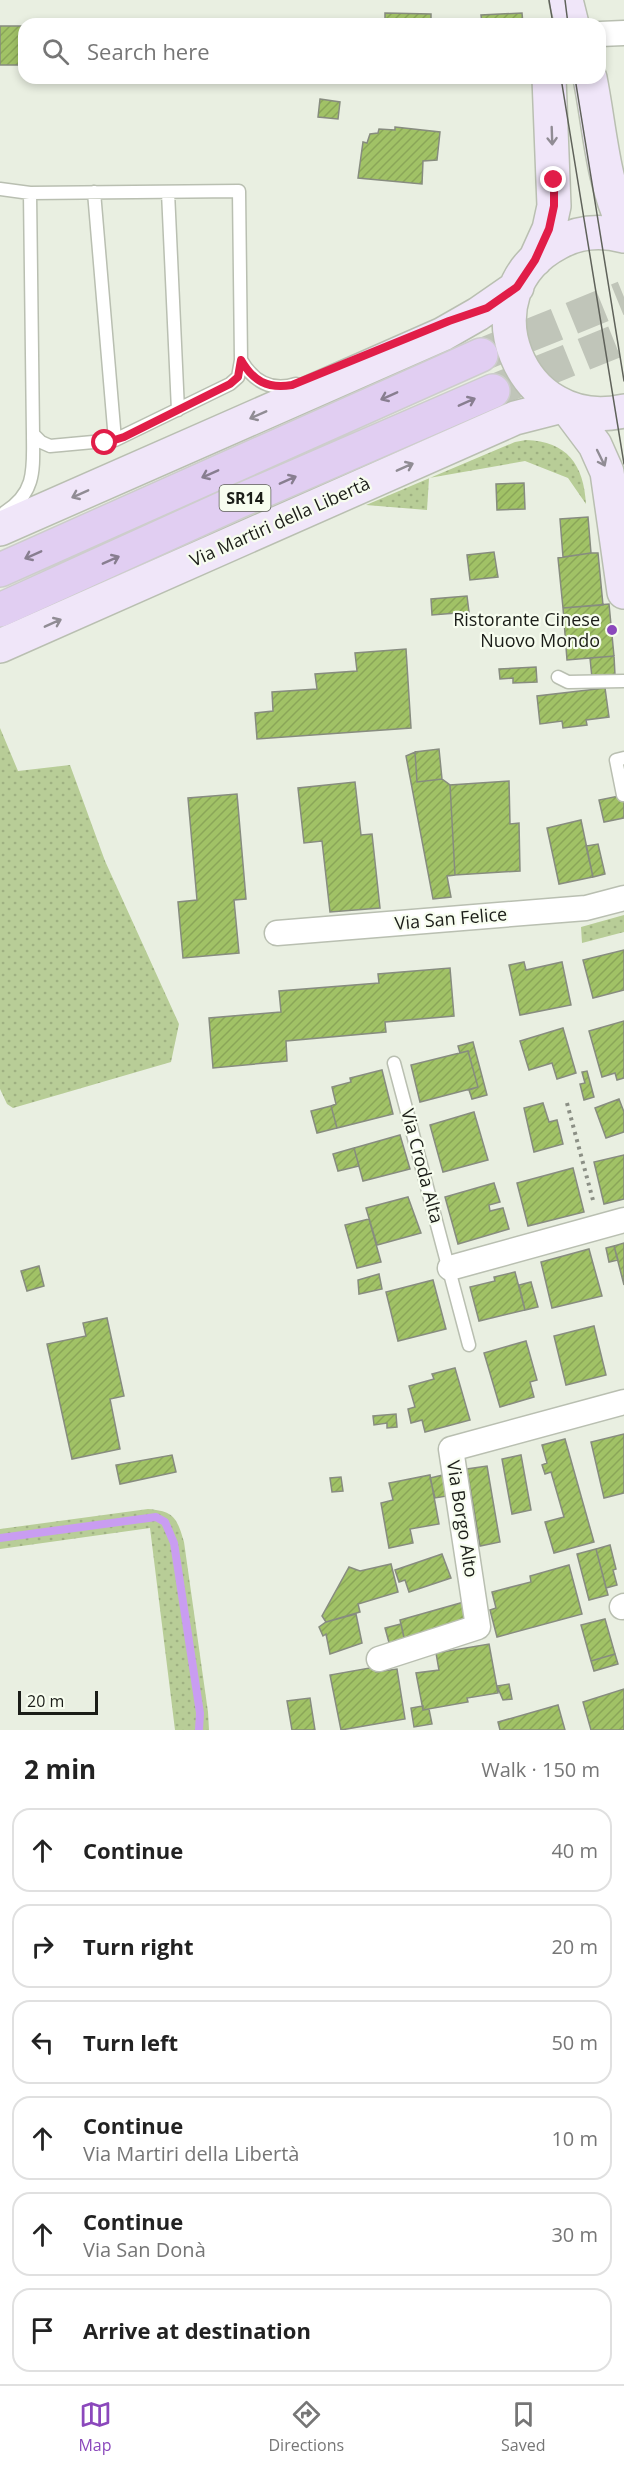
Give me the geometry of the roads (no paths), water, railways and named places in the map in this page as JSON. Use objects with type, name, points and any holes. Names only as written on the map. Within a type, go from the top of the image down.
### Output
[{"type":"main road","points":[[547,0],[548,18]]},
{"type":"main road","points":[[566,0],[570,18]]},
{"type":"main road","points":[[549,84],[554,206],[549,229],[535,260],[517,287],[513,299],[510,337],[515,356],[532,383],[541,392],[565,407],[595,446],[607,472],[624,592]]},
{"type":"main road","points":[[591,84],[608,184],[613,203],[624,226]]},
{"type":"main road","points":[[535,260],[550,248],[576,236],[601,233],[624,236]]},
{"type":"main road","points":[[0,529],[443,334],[517,287]]},
{"type":"main road","name":"SR14","points":[[0,570],[220,469],[481,355]]},
{"type":"main road","name":"Via Martiri della Libertà","points":[[0,610],[237,502],[492,391]]},
{"type":"main road","points":[[565,407],[601,414],[624,411]]},
{"type":"main road","name":"Via Martiri della Libertà","points":[[0,646],[516,418],[565,407]]},
{"type":"street","points":[[606,34],[624,33]]},
{"type":"street","name":"Via San Felice","points":[[276,933],[586,908],[624,898]]},
{"type":"street","points":[[450,1268],[624,1220]]},
{"type":"street","name":"Via Borgo Alto","points":[[379,1659],[478,1627],[451,1449],[624,1402]]},
{"type":"lane","points":[[0,189],[30,193],[238,191],[241,360],[238,377],[230,384],[115,440],[50,446],[41,442],[33,434]]},
{"type":"lane","points":[[94,192],[115,440]]},
{"type":"lane","points":[[168,192],[178,410]]},
{"type":"lane","points":[[0,515],[16,506],[25,495],[32,480],[30,193]]},
{"type":"lane","points":[[334,368],[487,308]]},
{"type":"lane","points":[[241,360],[248,373],[255,379],[279,387],[313,377]]},
{"type":"lane","points":[[558,677],[568,682],[624,681]]},
{"type":"lane","points":[[623,795],[616,760],[624,758]]},
{"type":"lane","name":"Via Croda Alta","points":[[394,1063],[469,1345]]},
{"type":"waterway","points":[[0,1538],[156,1517],[165,1522],[174,1543],[200,1713],[199,1730]]},
{"type":"tunnel","points":[[481,355],[624,297]]},
{"type":"tunnel","points":[[493,391],[624,338]]},
{"type":"tram line","points":[[549,0],[552,18]]},
{"type":"tram line","points":[[565,0],[567,18]]},
{"type":"tram line","points":[[562,84],[624,464]]},
{"type":"tram line","points":[[576,84],[624,381]]},
{"type":"place","name":"Ristorante Cinese Nuovo Mondo","points":[[612,630]]}]
